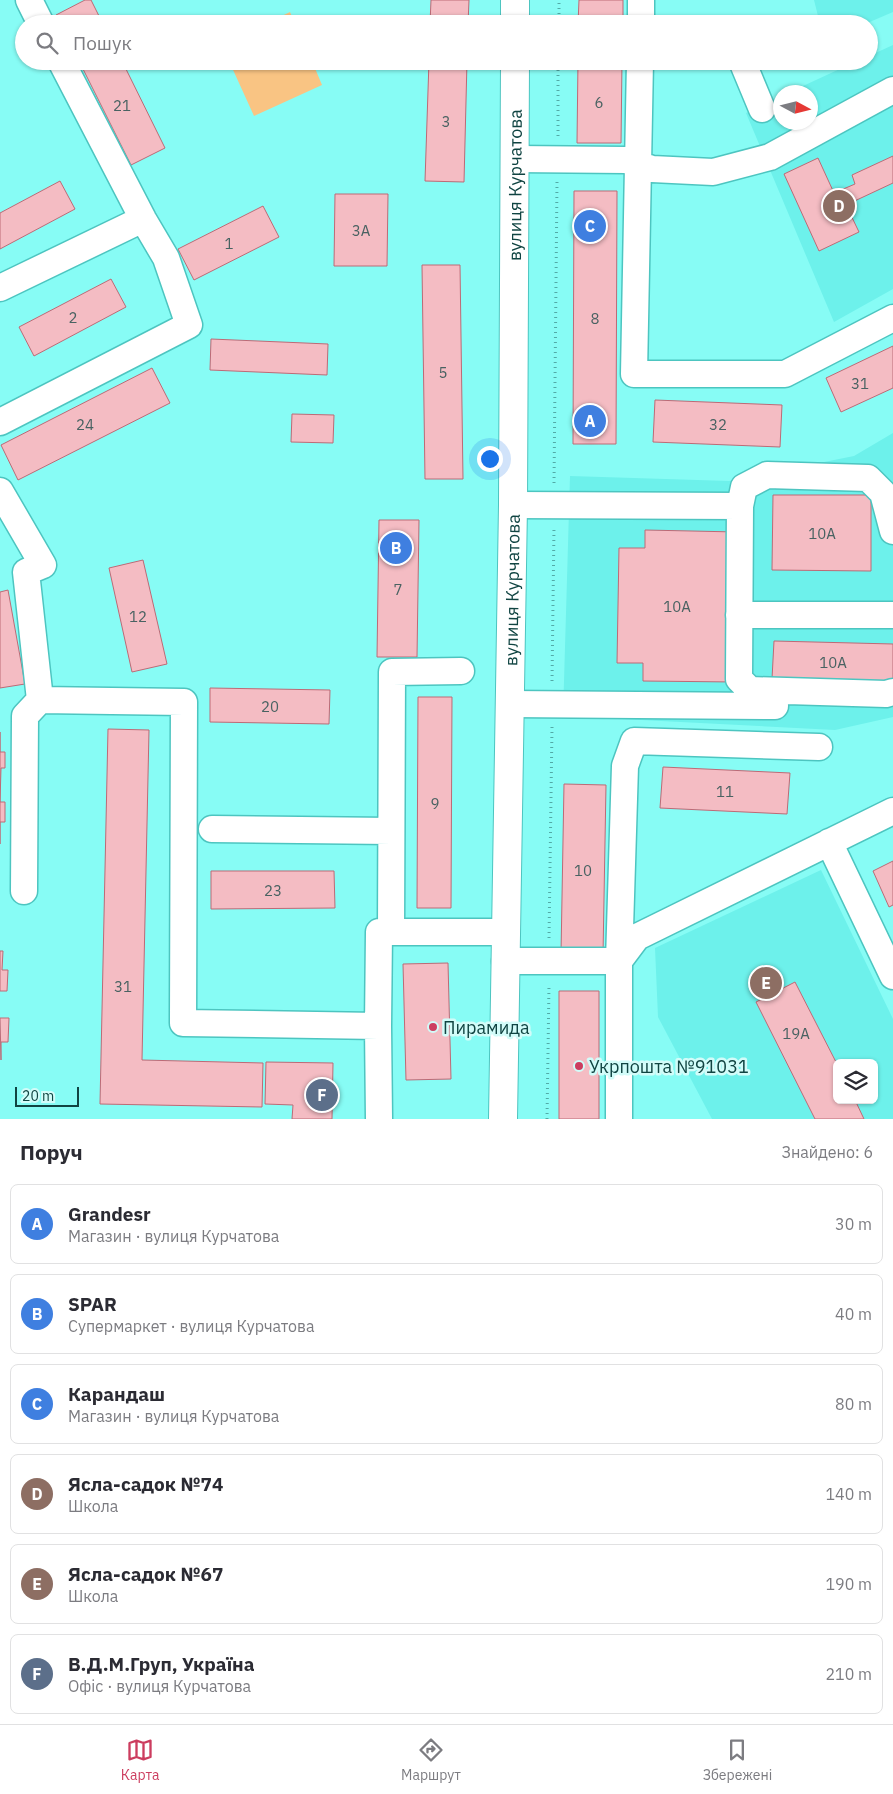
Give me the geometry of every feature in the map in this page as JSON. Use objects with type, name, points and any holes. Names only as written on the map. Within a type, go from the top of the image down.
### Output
[{"type":"main road","points":[[515,15],[516,0]]},
{"type":"main road","name":"вулиця Курчатова","points":[[502,1119],[513,505],[515,70]]},
{"type":"lane","points":[[29,0],[36,15]]},
{"type":"lane","points":[[641,0],[641,15]]},
{"type":"lane","points":[[0,422],[189,324],[166,258],[143,220],[65,70]]},
{"type":"lane","points":[[640,70],[634,374],[785,374],[893,318]]},
{"type":"lane","points":[[746,70],[762,109]]},
{"type":"lane","points":[[515,159],[626,160],[652,169],[713,172],[770,157],[893,90]]},
{"type":"lane","points":[[0,288],[143,220]]},
{"type":"lane","points":[[893,531],[883,493],[868,478],[767,475],[744,487],[740,506],[739,679],[750,690],[886,694],[893,692]]},
{"type":"lane","points":[[0,491],[43,565],[26,572],[40,700],[26,716],[24,891]]},
{"type":"lane","points":[[513,505],[740,506]]},
{"type":"lane","points":[[739,615],[893,615]]},
{"type":"lane","points":[[391,932],[392,672],[461,671]]},
{"type":"lane","points":[[40,700],[184,702],[183,1023],[378,1026]]},
{"type":"lane","points":[[510,704],[803,706]]},
{"type":"lane","points":[[619,1119],[619,961],[625,766],[634,741],[819,747]]},
{"type":"lane","points":[[619,961],[638,937],[893,811]]},
{"type":"lane","points":[[212,830],[391,831]]},
{"type":"lane","points":[[829,842],[885,937],[893,976]]},
{"type":"lane","points":[[379,1119],[379,932],[506,932]]},
{"type":"lane","points":[[505,961],[619,961]]},
{"type":"path","points":[[559,0],[559,15]]},
{"type":"path","points":[[547,1119],[558,70]]},
{"type":"shaded area","points":[[814,0],[893,0],[893,12],[878,18],[878,15],[818,15]]},
{"type":"shaded area","points":[[893,45],[893,289],[834,322],[746,113],[773,100],[773,130],[818,130],[818,85],[805,85],[838,70],[878,70],[878,52]]},
{"type":"shaded area","points":[[233,70],[316,70],[322,85],[254,116]]},
{"type":"shaded area","points":[[893,433],[893,717],[835,730],[563,716],[570,476],[729,481],[854,456]]},
{"type":"shaded area","points":[[821,870],[893,1019],[893,1119],[712,1119],[658,1017],[655,948]]},
{"type":"building","points":[[85,0],[91,0],[98,15],[56,15]]},
{"type":"building","points":[[431,0],[469,0],[468,15],[430,15]]},
{"type":"building","points":[[579,0],[623,0],[623,15],[578,15]]},
{"type":"building","points":[[84,70],[126,70],[165,148],[131,165]]},
{"type":"building","points":[[429,70],[467,70],[464,182],[425,181]]},
{"type":"building","points":[[578,70],[622,70],[621,143],[577,143]]},
{"type":"building","points":[[893,156],[893,183],[846,205],[859,232],[819,251],[784,174],[818,158],[834,193],[855,184],[852,175]]},
{"type":"building","points":[[60,181],[75,209],[0,249],[0,213]]},
{"type":"building","points":[[574,191],[617,191],[616,444],[573,444]]},
{"type":"building","points":[[335,194],[388,194],[387,266],[334,266]]},
{"type":"building","points":[[263,206],[279,237],[194,280],[178,249]]},
{"type":"building","points":[[422,265],[460,265],[463,479],[425,479]]},
{"type":"building","points":[[111,279],[126,307],[34,356],[19,327]]},
{"type":"building","points":[[211,339],[328,344],[327,375],[210,370]]},
{"type":"building","points":[[893,346],[893,388],[841,412],[826,378]]},
{"type":"building","points":[[152,368],[170,403],[18,480],[1,445]]},
{"type":"building","points":[[655,400],[782,405],[780,447],[653,442]]},
{"type":"building","points":[[292,414],[334,415],[333,443],[291,442]]},
{"type":"building","points":[[773,495],[871,495],[871,571],[772,570]]},
{"type":"building","points":[[379,520],[419,520],[417,657],[377,657]]},
{"type":"building","points":[[645,530],[737,532],[735,682],[643,681],[643,663],[617,663],[619,548],[645,548]]},
{"type":"building","points":[[143,560],[167,664],[132,672],[109,568]]},
{"type":"building","points":[[8,590],[25,684],[0,688],[0,592]]},
{"type":"building","points":[[774,641],[893,644],[893,683],[772,679]]},
{"type":"building","points":[[210,688],[330,690],[329,724],[210,722]]},
{"type":"building","points":[[418,697],[452,697],[451,908],[417,908]]},
{"type":"building","points":[[108,729],[149,730],[142,1060],[263,1063],[262,1107],[100,1104]]},
{"type":"building","points":[[0,752],[5,752],[5,768],[1,768],[0,802]]},
{"type":"building","points":[[663,767],[790,773],[787,814],[660,808]]},
{"type":"building","points":[[564,784],[606,785],[603,955],[561,954]]},
{"type":"building","points":[[0,802],[5,802],[5,822],[0,822]]},
{"type":"building","points":[[893,861],[893,905],[889,907],[873,871]]},
{"type":"building","points":[[211,871],[334,871],[335,908],[211,909]]},
{"type":"building","points":[[0,951],[3,951],[2,970],[8,970],[7,991],[0,991]]},
{"type":"building","points":[[448,963],[451,1079],[406,1080],[403,964]]},
{"type":"building","points":[[795,982],[834,1059],[833,1104],[857,1104],[864,1119],[815,1119],[756,1002]]},
{"type":"building","points":[[559,991],[599,991],[599,1119],[559,1119]]},
{"type":"building","points":[[0,1018],[9,1018],[8,1042],[1,1042],[1,1060]]},
{"type":"building","points":[[266,1062],[333,1063],[332,1119],[292,1119],[293,1105],[265,1104]]},
{"type":"place","name":"Ясла-садок №74","points":[[839,206]]},
{"type":"place","name":"Карандаш","points":[[590,226]]},
{"type":"place","name":"Grandesr","points":[[590,421]]},
{"type":"place","name":"SPAR","points":[[396,548]]},
{"type":"place","name":"Ясла-садок №67","points":[[766,983]]},
{"type":"place","name":"Пирамида","points":[[433,1027]]},
{"type":"place","name":"Укрпошта №91031","points":[[579,1066]]},
{"type":"place","name":"В.Д.М.Груп, Україна","points":[[322,1095]]}]
